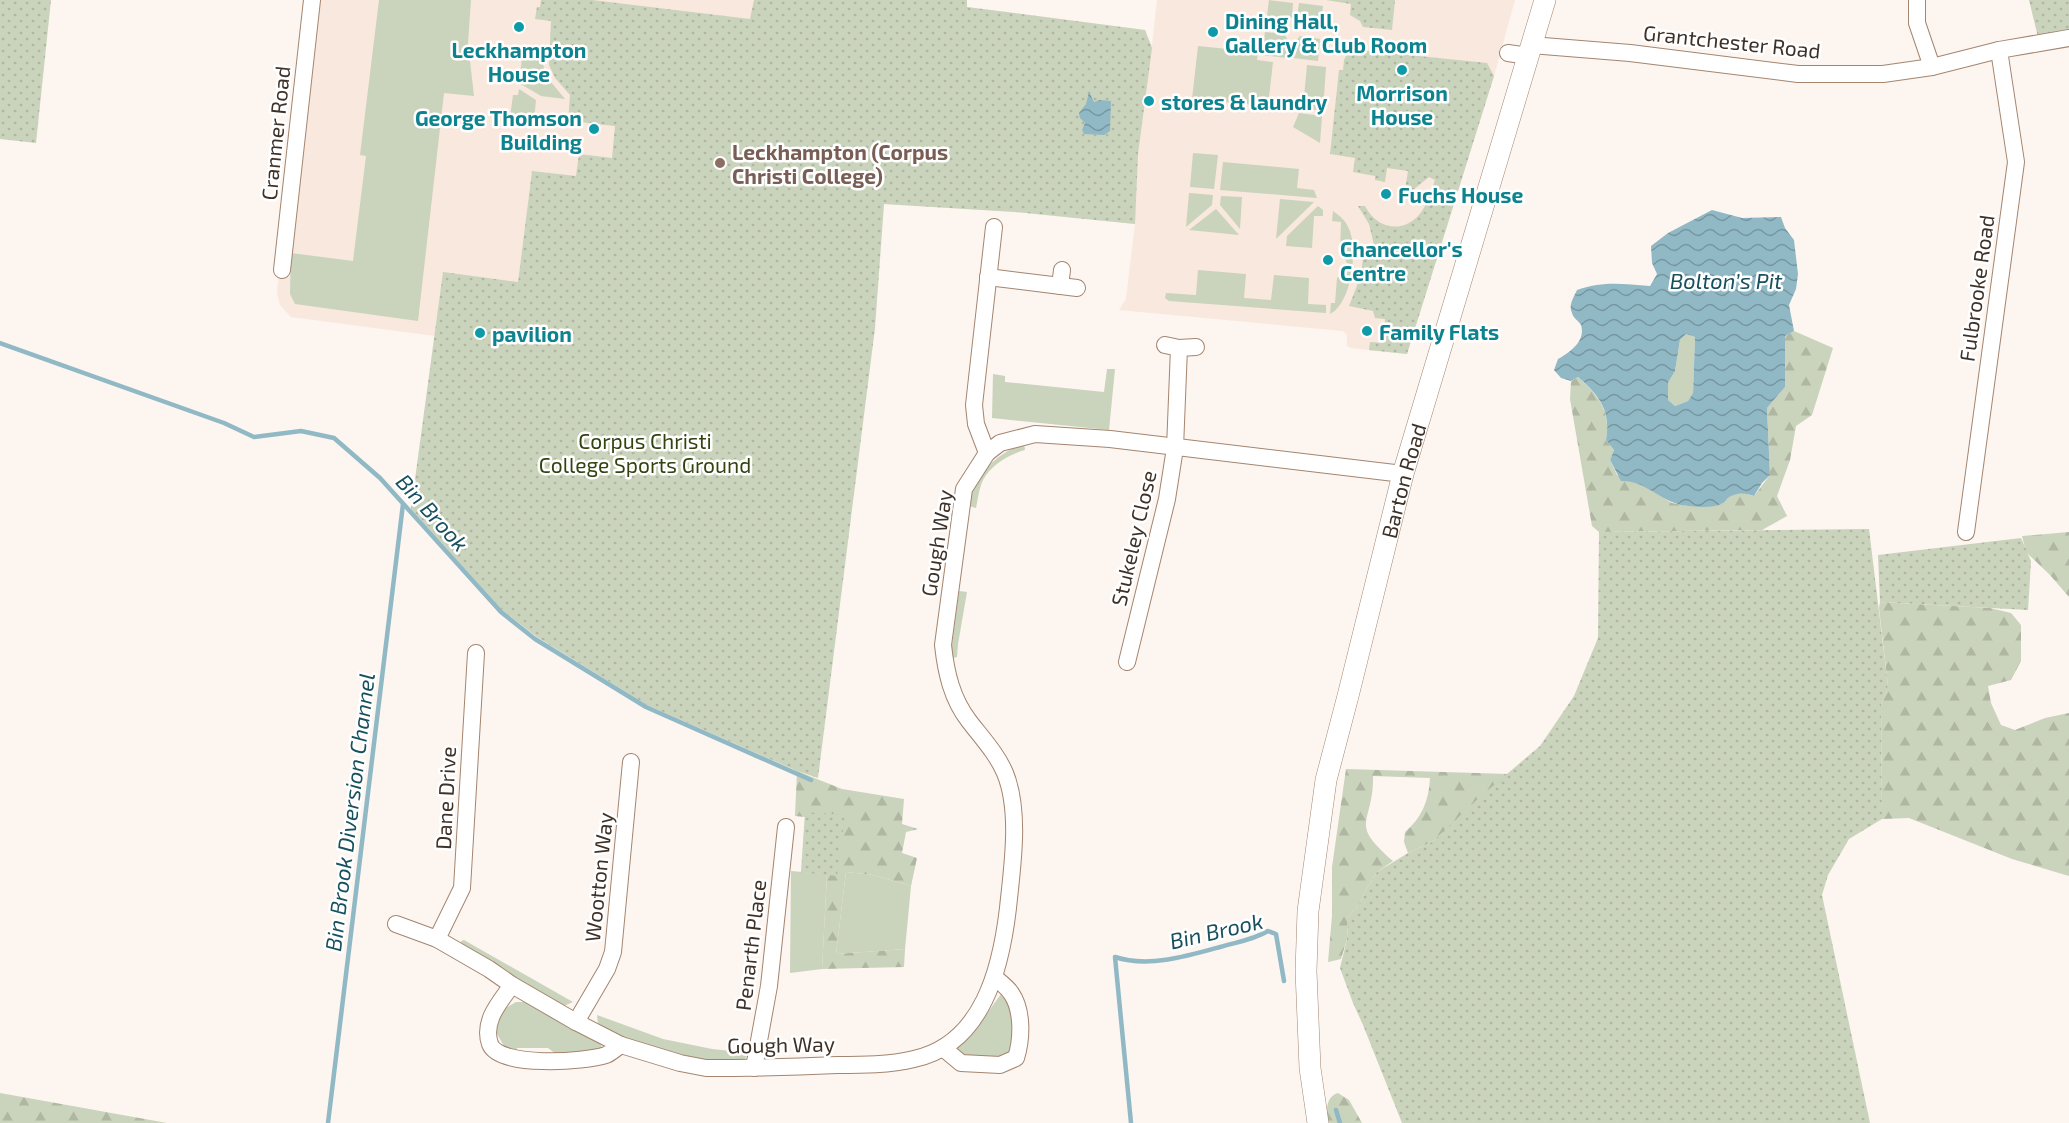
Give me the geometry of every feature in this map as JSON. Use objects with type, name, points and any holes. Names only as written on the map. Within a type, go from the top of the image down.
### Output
[{"type":"main road","name":"Barton Road","points":[[1318,1123],[1310,1068],[1306,971],[1308,911],[1315,846],[1326,780],[1402,474],[1522,51],[1545,0]]},
{"type":"street","name":"Cranmer Road","points":[[282,270],[312,0]]},
{"type":"street","points":[[1917,0],[1917,23],[1932,67]]},
{"type":"street","name":"Grantchester Road","points":[[1522,51],[1630,52],[1798,74],[1883,74],[1932,67],[1999,50],[2069,38]]},
{"type":"street","name":"Fulbrooke Road","points":[[1966,532],[2016,162],[1999,50]]},
{"type":"street","points":[[994,228],[974,405],[976,424],[987,453],[1000,443],[1035,434],[1110,439],[1402,474]]},
{"type":"street","points":[[988,277],[1066,281]]},
{"type":"street","name":"Stukeley Close","points":[[1127,662],[1138,640],[1167,499],[1175,448],[1180,347]]},
{"type":"street","name":"Gough Way","points":[[396,924],[437,939],[489,969],[512,986],[621,1045],[681,1063],[706,1068],[882,1064],[916,1059],[943,1048],[972,1021],[987,998],[1006,923],[1015,844],[1011,796],[1005,773],[959,706],[945,667],[943,645],[964,489],[987,453]]},
{"type":"street","name":"Dane Drive","points":[[437,939],[462,888],[476,653]]},
{"type":"street","name":"Wootton Way","points":[[576,1022],[607,969],[613,952],[631,762]]},
{"type":"street","name":"Penarth Place","points":[[754,1068],[769,986],[786,827]]},
{"type":"street","points":[[943,1048],[961,1063],[1000,1065],[1016,1058],[1019,1037],[1018,1005],[1010,992],[994,976]]},
{"type":"street","points":[[512,986],[491,1017],[489,1024],[491,1047],[499,1054],[533,1060],[583,1059],[607,1054],[621,1045]]},
{"type":"shaded area","name":"Leckhampton (Corpus Christi College)","points":[[319,0],[967,0],[967,7],[1145,30],[1152,46],[1157,0],[1515,0],[1494,76],[1407,354],[1351,348],[1347,346],[1347,335],[1343,331],[1119,310],[1126,299],[1135,224],[1015,212],[884,204],[882,213],[532,171],[518,282],[435,331],[435,336],[291,317],[280,305],[277,293]]},
{"type":"green space","points":[[0,0],[51,0],[36,143],[0,139]]},
{"type":"green space","points":[[379,0],[471,0],[468,43],[474,96],[444,93],[418,321],[295,304],[290,294],[291,253],[353,261],[366,156],[360,155]]},
{"type":"green space","name":"Corpus Christi College Sports Ground","points":[[541,0],[592,0],[750,19],[754,0],[967,0],[967,7],[1145,30],[1152,48],[1138,154],[1135,224],[1015,212],[884,204],[875,328],[818,778],[797,771],[647,705],[537,637],[502,610],[411,509],[443,272],[518,282],[532,171],[576,176],[579,154],[612,158],[615,126],[579,122],[579,125],[568,124],[570,95],[555,78],[549,65],[551,21],[535,19]]},
{"type":"green space","points":[[1269,0],[1293,3],[1292,17],[1285,25],[1266,23]]},
{"type":"green space","points":[[1326,0],[1395,0],[1392,30],[1363,27],[1360,21],[1350,15],[1351,4]]},
{"type":"green space","points":[[2029,0],[2069,0],[2069,31],[2038,37]]},
{"type":"green space","points":[[1299,3],[1323,6],[1320,29],[1301,26],[1297,17]]},
{"type":"green space","points":[[1265,32],[1284,34],[1289,42],[1287,58],[1262,55]]},
{"type":"green space","points":[[1300,36],[1320,39],[1318,61],[1293,58],[1294,43]]},
{"type":"green space","points":[[533,46],[543,47],[546,76],[565,99],[541,96],[519,83],[522,58],[531,59]]},
{"type":"green space","points":[[1198,46],[1258,52],[1257,60],[1273,62],[1268,106],[1192,99]]},
{"type":"green space","points":[[1360,50],[1487,63],[1494,76],[1407,354],[1369,350],[1370,342],[1383,343],[1385,319],[1375,318],[1373,311],[1349,306],[1361,271],[1363,249],[1374,245],[1369,224],[1358,206],[1365,206],[1377,221],[1385,225],[1400,226],[1408,223],[1422,211],[1435,180],[1429,177],[1413,190],[1405,190],[1408,171],[1387,168],[1385,182],[1375,180],[1375,176],[1353,172],[1355,158],[1330,154],[1339,70],[1343,70],[1346,56],[1357,54]]},
{"type":"green space","points":[[1307,65],[1326,67],[1323,111],[1303,108]]},
{"type":"green space","points":[[519,89],[536,100],[534,120],[510,117],[513,95],[518,95]]},
{"type":"green space","points":[[1299,113],[1322,116],[1320,143],[1293,127]]},
{"type":"green space","points":[[1193,153],[1218,155],[1214,189],[1190,187]]},
{"type":"green space","points":[[1223,162],[1299,169],[1297,188],[1314,190],[1317,198],[1220,190]]},
{"type":"green space","points":[[1189,193],[1213,195],[1212,205],[1186,227]]},
{"type":"green space","points":[[1221,196],[1242,197],[1240,229],[1220,205]]},
{"type":"green space","points":[[1280,199],[1314,202],[1276,239]]},
{"type":"green space","points":[[1318,206],[1323,210],[1323,216],[1314,216],[1312,248],[1286,246],[1287,236]]},
{"type":"green space","points":[[1216,209],[1239,235],[1189,230]]},
{"type":"green space","points":[[1333,211],[1349,229],[1352,238],[1353,262],[1344,299],[1330,314],[1331,303],[1335,303],[1337,278],[1344,273],[1347,266],[1347,262],[1340,253],[1341,222],[1332,221]]},
{"type":"green space","points":[[1198,270],[1246,274],[1244,298],[1271,300],[1274,275],[1309,278],[1308,304],[1326,305],[1326,313],[1169,301],[1165,298],[1166,293],[1196,295]]},
{"type":"green space","points":[[1794,331],[1833,348],[1812,415],[1796,426],[1790,460],[1777,496],[1787,516],[1762,530],[1599,532],[1592,526],[1570,399],[1571,381],[1578,377],[1602,405],[1607,421],[1606,440],[1614,450],[1610,460],[1617,475],[1646,487],[1672,503],[1688,506],[1721,504],[1733,494],[1743,493],[1754,496],[1770,475],[1767,408],[1785,387],[1785,336]]},
{"type":"green space","points":[[1686,334],[1695,337],[1693,393],[1688,401],[1675,406],[1668,400],[1668,383],[1675,371],[1680,340]]},
{"type":"green space","points":[[1107,369],[1115,369],[1109,430],[992,418],[993,374],[1005,376],[1005,382],[1104,392]]},
{"type":"green space","points":[[1024,443],[1025,450],[1007,457],[986,475],[976,508],[969,506],[981,475],[1004,453]]},
{"type":"green space","points":[[1869,529],[1888,686],[1881,705],[1882,819],[1849,839],[1828,875],[1822,895],[1870,1123],[1402,1123],[1340,968],[1347,939],[1348,917],[1360,903],[1377,872],[1408,853],[1432,842],[1481,796],[1540,746],[1574,696],[1598,638],[1599,532]]},
{"type":"green space","points":[[2069,532],[2069,597],[2026,552],[2022,536]]},
{"type":"green space","points":[[2021,538],[2031,561],[2028,610],[1880,602],[1878,555]]},
{"type":"green space","points":[[959,591],[967,592],[957,657],[952,658],[952,645]]},
{"type":"green space","points":[[1880,602],[1990,608],[2011,613],[2021,625],[2021,661],[2011,680],[1988,686],[1991,703],[2001,725],[2015,730],[2045,718],[2069,713],[2069,876],[2012,859],[1909,818],[1882,819],[1881,705],[1888,686]]},
{"type":"green space","points":[[1346,769],[1508,774],[1432,842],[1408,853],[1404,842],[1405,832],[1416,821],[1423,808],[1430,778],[1373,776],[1367,829],[1379,848],[1393,861],[1377,872],[1360,903],[1348,917],[1347,939],[1341,959],[1328,962],[1332,916],[1332,867]]},
{"type":"green space","points":[[797,771],[842,789],[904,799],[902,824],[918,829],[906,832],[902,853],[917,858],[911,886],[873,875],[846,872],[836,954],[905,949],[904,967],[822,969],[827,874],[805,812],[805,817],[795,816]]},
{"type":"green space","points":[[805,812],[845,815],[837,876],[801,872]]},
{"type":"green space","points":[[791,871],[827,874],[822,969],[790,973]]},
{"type":"green space","points":[[846,872],[873,875],[911,886],[905,949],[836,954]]},
{"type":"green space","points":[[464,940],[573,1002],[564,1006],[462,946],[461,941]]},
{"type":"green space","points":[[1001,994],[1013,1006],[1013,1050],[993,1059],[963,1059],[954,1050],[978,1026]]},
{"type":"green space","points":[[516,1002],[524,1002],[601,1044],[602,1049],[556,1054],[548,1048],[517,1048],[515,1052],[505,1048],[496,1032],[501,1011]]},
{"type":"green space","points":[[597,1015],[663,1039],[712,1049],[750,1053],[741,1063],[684,1058],[612,1034],[598,1023]]},
{"type":"green space","points":[[0,1093],[167,1123],[0,1123]]},
{"type":"green space","points":[[1338,1093],[1349,1100],[1362,1123],[1327,1123],[1329,1101]]},
{"type":"water","points":[[1089,92],[1094,102],[1111,101],[1110,131],[1104,135],[1084,134],[1082,130],[1085,123],[1079,113],[1086,104]]},
{"type":"water","name":"Bolton’s Pit","points":[[1712,210],[1742,218],[1781,217],[1785,228],[1794,240],[1798,274],[1796,289],[1789,305],[1794,331],[1785,336],[1785,387],[1767,408],[1770,475],[1754,496],[1738,494],[1714,506],[1680,505],[1639,484],[1621,481],[1610,460],[1614,450],[1606,440],[1607,421],[1598,398],[1578,377],[1571,381],[1561,378],[1554,370],[1558,359],[1572,349],[1581,336],[1581,325],[1571,310],[1577,290],[1605,284],[1650,286],[1657,274],[1652,263],[1651,246],[1668,233]],"holes":[[[1686,334],[1695,337],[1693,393],[1688,401],[1675,406],[1668,400],[1668,383],[1675,371],[1680,340]]]},
{"type":"waterway","name":"Bin Brook","points":[[0,343],[224,423],[254,437],[301,431],[334,438],[380,478],[501,612],[535,639],[646,707],[811,780]]},
{"type":"waterway","name":"Bin Brook Diversion Channel","points":[[328,1123],[403,504]]},
{"type":"waterway","name":"Bin Brook","points":[[1131,1123],[1115,957],[1141,961],[1168,960],[1245,941],[1268,931],[1276,934],[1284,981]]},
{"type":"waterway","name":"Bin Brook","points":[[1336,1110],[1340,1123]]},
{"type":"place","name":"Leckhampton House","points":[[519,27]]},
{"type":"place","name":"Dining Hall, Gallery & Club Room","points":[[1213,32]]},
{"type":"place","name":"Morrison House","points":[[1402,70]]},
{"type":"place","name":"stores & laundry","points":[[1149,101]]},
{"type":"place","name":"George Thomson Building","points":[[594,129]]},
{"type":"place","name":"Leckhampton (Corpus Christi College)","points":[[720,163]]},
{"type":"place","name":"Fuchs House","points":[[1386,194]]},
{"type":"place","name":"Chancellor's Centre","points":[[1328,260]]},
{"type":"place","name":"Family Flats","points":[[1367,331]]},
{"type":"place","name":"pavilion","points":[[480,333]]}]
